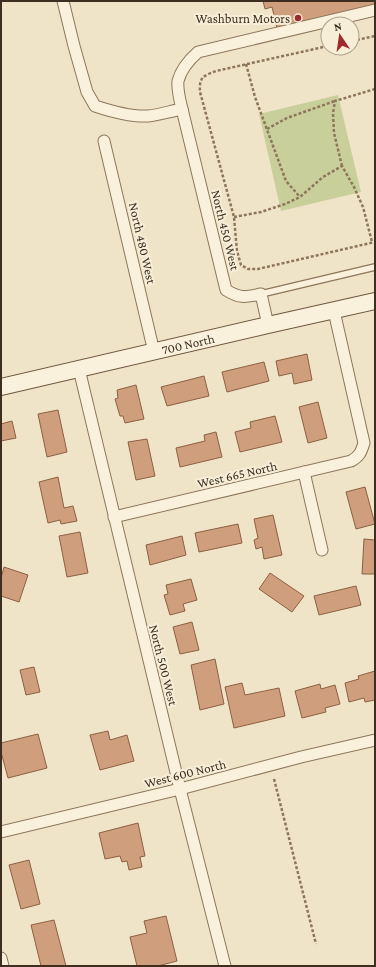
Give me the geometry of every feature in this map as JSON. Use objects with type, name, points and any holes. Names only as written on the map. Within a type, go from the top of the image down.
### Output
[{"type":"street","points":[[63,1],[74,46],[88,92],[95,106],[106,110],[147,116],[182,109],[178,81],[184,67],[198,52],[375,10]]},
{"type":"street","name":"North 450 West","points":[[182,109],[226,290],[237,296],[245,297],[261,294]]},
{"type":"street","name":"North 480 West","points":[[104,141],[154,352]]},
{"type":"street","points":[[261,294],[268,325]]},
{"type":"street","name":"700 North","points":[[1,388],[375,301]]},
{"type":"street","name":"West 665 North","points":[[114,517],[351,461],[358,457],[364,443],[334,311]]},
{"type":"street","name":"North 500 West","points":[[79,369],[180,789],[225,966]]},
{"type":"street","points":[[304,472],[322,550]]},
{"type":"street","name":"West 600 North","points":[[1,832],[375,740]]},
{"type":"street","points":[[1,958],[3,966]]},
{"type":"lane","points":[[261,294],[375,267]]},
{"type":"path","points":[[360,39],[375,36]]},
{"type":"path","points":[[320,48],[216,71],[204,76],[200,82],[200,92],[234,217],[237,251],[241,265],[248,269],[258,269],[374,242],[363,206],[342,166],[334,133],[333,113],[335,101]]},
{"type":"path","points":[[246,64],[255,97],[286,181],[300,197]]},
{"type":"path","points":[[267,129],[287,118],[375,89]]},
{"type":"path","points":[[234,217],[261,212],[300,197],[324,177],[342,166]]},
{"type":"path","points":[[274,780],[316,944]]},
{"type":"green space","points":[[338,95],[361,192],[281,211],[259,114]]},
{"type":"building","name":"Washburn Motors","points":[[263,1],[375,1],[375,7],[333,16],[320,16],[320,19],[277,28],[272,7],[265,9]]},
{"type":"building","points":[[307,354],[312,380],[294,384],[292,373],[279,376],[276,361]]},
{"type":"building","points":[[264,362],[269,381],[227,392],[222,372]]},
{"type":"building","points":[[204,376],[209,396],[167,406],[161,387]]},
{"type":"building","points":[[136,385],[144,419],[125,423],[123,416],[120,416],[115,399],[118,398],[117,390]]},
{"type":"building","points":[[318,402],[327,438],[308,443],[299,407]]},
{"type":"building","points":[[58,410],[67,452],[47,457],[38,414]]},
{"type":"building","points":[[275,416],[282,442],[240,452],[235,432],[251,428],[250,422]]},
{"type":"building","points":[[12,421],[16,438],[1,441],[1,424]]},
{"type":"building","points":[[216,432],[222,457],[180,467],[176,448],[205,441],[204,435]]},
{"type":"building","points":[[147,439],[155,476],[136,480],[128,442]]},
{"type":"building","points":[[58,477],[64,508],[73,506],[77,521],[61,524],[60,520],[48,523],[39,482]]},
{"type":"building","points":[[365,487],[375,524],[356,529],[346,492]]},
{"type":"building","points":[[273,515],[282,555],[264,559],[262,547],[256,549],[254,540],[258,538],[254,519]]},
{"type":"building","points":[[238,524],[242,543],[199,552],[195,533]]},
{"type":"building","points":[[80,532],[88,573],[67,577],[59,536]]},
{"type":"building","points":[[182,536],[186,555],[150,565],[146,545]]},
{"type":"building","points":[[364,539],[375,540],[375,574],[362,574]]},
{"type":"building","points":[[4,567],[28,575],[19,602],[1,596],[1,578]]},
{"type":"building","points":[[270,573],[304,596],[292,612],[259,589]]},
{"type":"building","points":[[191,579],[197,600],[183,604],[185,611],[170,615],[164,595],[168,594],[166,585]]},
{"type":"building","points":[[356,586],[361,605],[319,615],[314,596]]},
{"type":"building","points":[[192,622],[199,650],[180,654],[173,627]]},
{"type":"building","points":[[215,659],[224,704],[200,710],[191,665]]},
{"type":"building","points":[[34,667],[40,692],[26,695],[20,670]]},
{"type":"building","points":[[375,671],[375,700],[365,702],[364,698],[349,702],[345,683],[359,679],[358,676]]},
{"type":"building","points":[[242,683],[245,695],[279,688],[285,716],[234,728],[225,687]]},
{"type":"building","points":[[320,684],[321,689],[335,685],[340,704],[325,708],[326,712],[302,718],[295,691]]},
{"type":"building","points":[[108,731],[110,740],[127,735],[134,761],[100,770],[90,735]]},
{"type":"building","points":[[38,734],[47,768],[8,778],[1,752],[1,743]]},
{"type":"building","points":[[138,823],[145,856],[140,857],[142,867],[129,870],[127,861],[122,862],[120,856],[105,859],[99,833]]},
{"type":"building","points":[[29,860],[40,904],[21,909],[9,865]]},
{"type":"building","points":[[166,916],[177,961],[158,966],[137,966],[130,937],[147,933],[144,921]]},
{"type":"building","points":[[54,920],[66,966],[41,966],[31,925]]},
{"type":"place","name":"Washburn Motors","points":[[298,18]]}]
